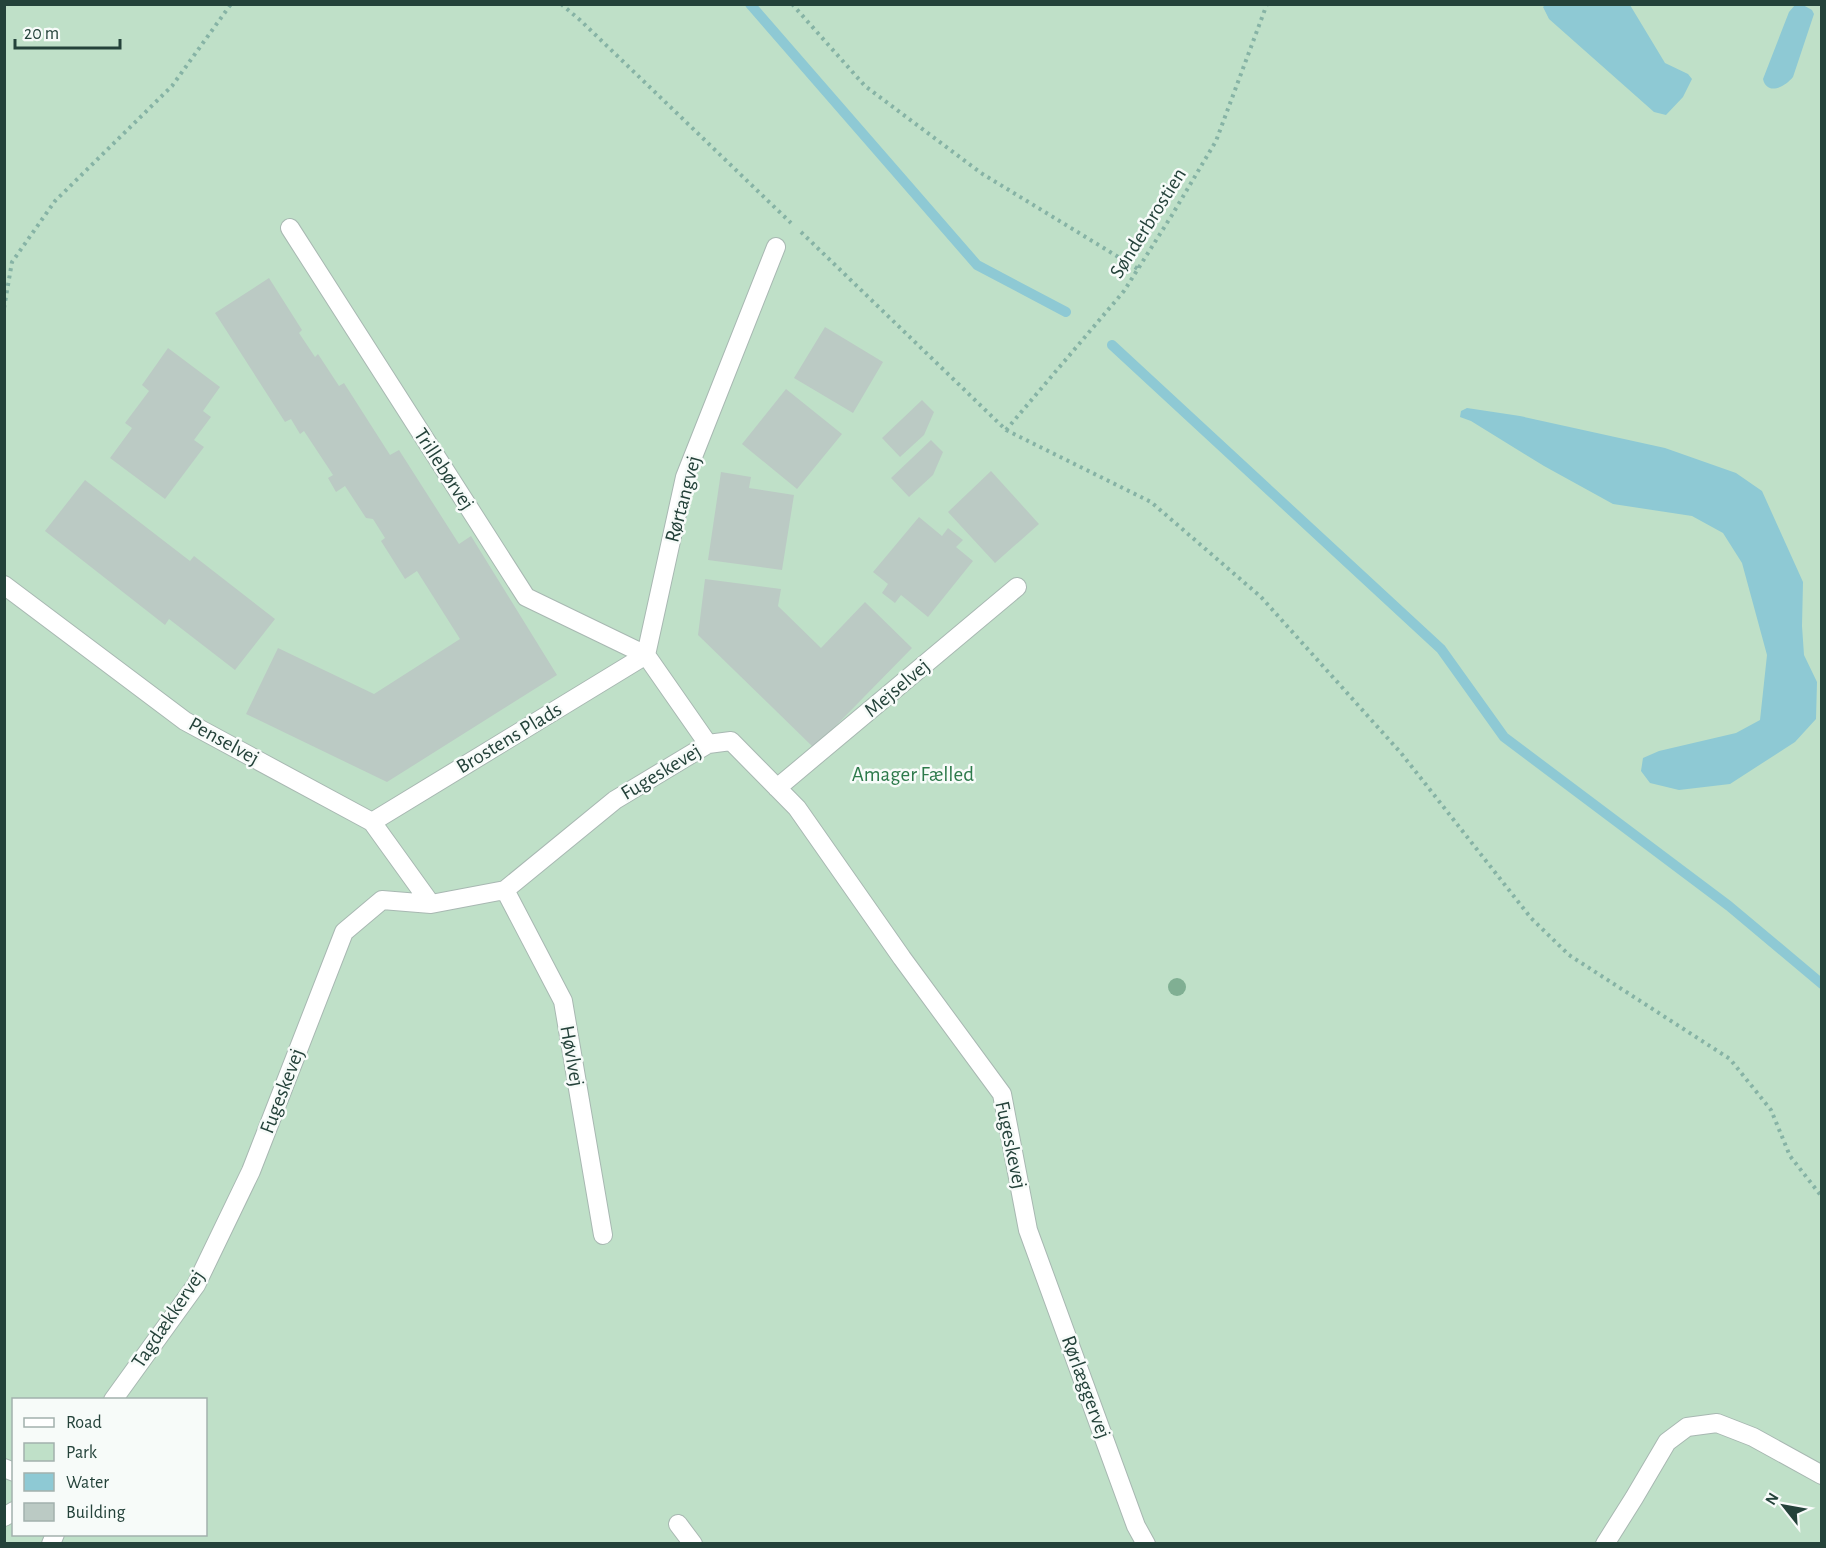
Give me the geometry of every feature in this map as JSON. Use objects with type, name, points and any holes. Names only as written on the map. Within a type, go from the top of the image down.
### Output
[{"type":"street","name":"Trillebørvej","points":[[290,228],[526,597],[646,655]]},
{"type":"street","name":"Rørtangvej","points":[[646,655],[685,477],[776,247]]},
{"type":"street","name":"Penselvej","points":[[4,585],[185,721],[372,822],[431,904]]},
{"type":"street","name":"Mejselvej","points":[[777,788],[1017,588]]},
{"type":"street","points":[[646,655],[708,744]]},
{"type":"street","name":"Brostens Plads","points":[[372,822],[646,655]]},
{"type":"street","name":"Fugeskevej","points":[[250,1171],[344,932],[382,900],[431,904],[505,890],[615,800],[708,744],[731,741],[797,808],[902,958],[1002,1094],[1028,1230]]},
{"type":"street","name":"Høvlvej","points":[[505,890],[563,1001],[603,1235]]},
{"type":"street","name":"Tagdækkervej","points":[[114,1398],[196,1285],[250,1171]]},
{"type":"street","name":"Rørlæggervej","points":[[1028,1230],[1136,1526],[1146,1544]]},
{"type":"street","points":[[1605,1544],[1667,1442],[1687,1427],[1717,1424],[1753,1437],[1821,1475]]},
{"type":"street","points":[[678,1524],[693,1544]]},
{"type":"path","points":[[4,308],[12,262],[55,201],[172,86],[231,4]]},
{"type":"path","points":[[561,4],[1006,430],[1151,502],[1261,597],[1401,753],[1531,918],[1569,955],[1730,1059],[1771,1110],[1790,1156],[1821,1197]]},
{"type":"path","points":[[792,4],[865,86],[981,173],[1138,269]]},
{"type":"path","name":"Sønderbrostien","points":[[1006,430],[1124,291],[1138,269],[1216,141],[1267,4]]},
{"type":"green space","name":"Amager Fælled","points":[[5,5],[1821,5],[1821,1543],[5,1544]]},
{"type":"water","points":[[1546,4],[1630,5],[1665,63],[1688,74],[1692,79],[1683,97],[1666,115],[1654,112],[1549,19],[1543,7]]},
{"type":"water","points":[[1795,5],[1803,5],[1812,10],[1814,14],[1793,77],[1781,87],[1768,87],[1763,79],[1789,12]]},
{"type":"water","points":[[1467,408],[1520,416],[1665,448],[1736,473],[1762,491],[1803,582],[1804,655],[1817,682],[1816,719],[1795,742],[1730,784],[1679,790],[1650,783],[1641,771],[1643,758],[1659,751],[1736,733],[1760,720],[1767,655],[1742,563],[1723,533],[1692,516],[1613,504],[1544,466],[1471,421],[1460,417],[1461,411]]},
{"type":"building","points":[[269,278],[302,330],[299,333],[315,357],[318,354],[339,386],[344,383],[390,455],[399,450],[459,544],[471,536],[557,675],[387,782],[246,714],[278,648],[374,694],[460,639],[417,571],[405,579],[381,541],[385,538],[373,519],[366,518],[345,486],[336,492],[328,478],[333,475],[304,431],[300,434],[291,419],[285,422],[215,313]]},
{"type":"building","points":[[825,327],[883,362],[853,413],[794,378]]},
{"type":"building","points":[[168,348],[220,387],[203,411],[211,417],[194,440],[204,447],[165,499],[110,458],[132,428],[125,423],[149,391],[142,385]]},
{"type":"building","points":[[786,389],[842,434],[797,489],[742,444]]},
{"type":"building","points":[[922,400],[934,412],[924,435],[900,457],[882,438]]},
{"type":"building","points":[[931,440],[943,452],[933,475],[909,497],[891,478]]},
{"type":"building","points":[[991,471],[1039,524],[995,563],[948,512]]},
{"type":"building","points":[[721,472],[751,477],[749,488],[794,495],[782,570],[708,560]]},
{"type":"building","points":[[85,480],[190,561],[194,556],[275,619],[235,670],[169,619],[165,625],[45,531]]},
{"type":"building","points":[[919,517],[942,536],[948,528],[963,540],[956,547],[973,561],[928,617],[901,595],[895,603],[882,593],[888,584],[873,572]]},
{"type":"building","points":[[705,579],[781,589],[778,606],[821,648],[865,602],[912,648],[814,748],[698,635]]},
{"type":"waterway","points":[[750,4],[977,265],[1066,312]]},
{"type":"waterway","points":[[1112,345],[1441,649],[1504,737],[1729,906],[1822,984]]}]
